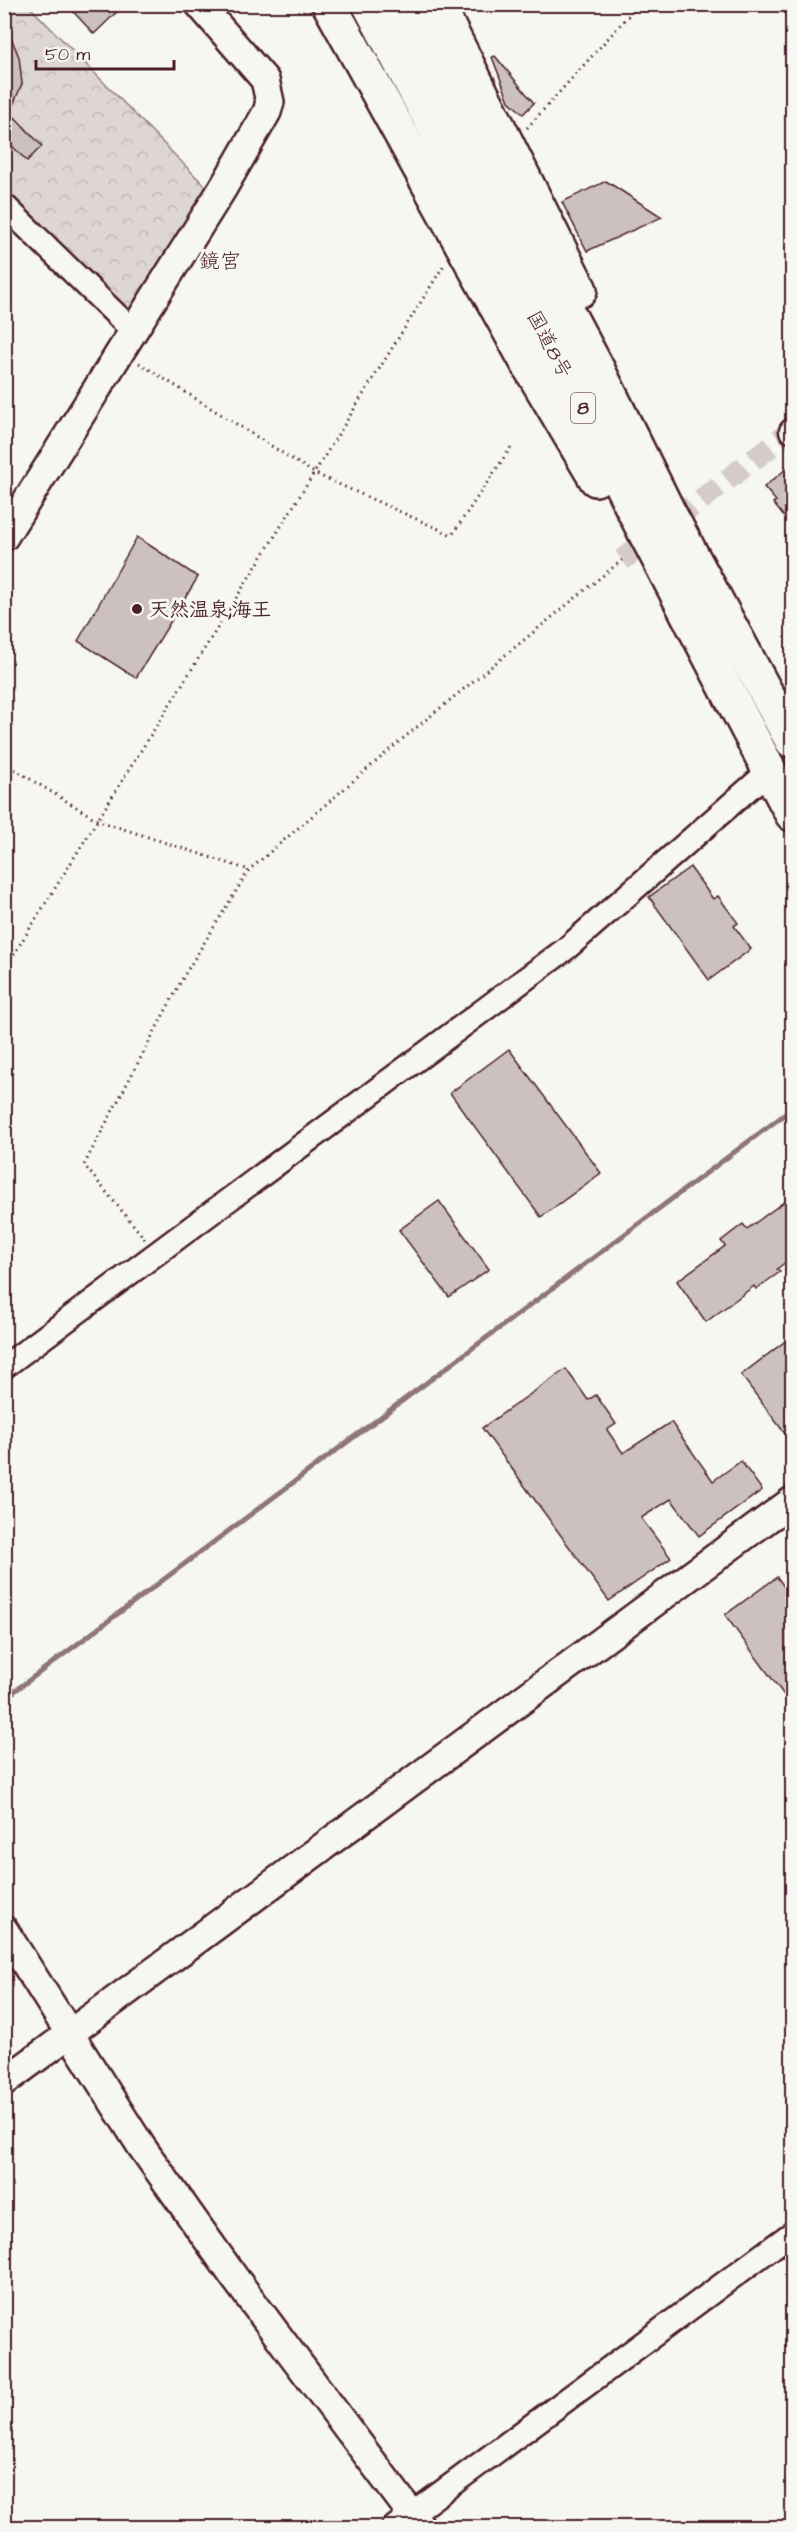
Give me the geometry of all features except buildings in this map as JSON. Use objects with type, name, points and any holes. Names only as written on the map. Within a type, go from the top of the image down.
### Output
[{"type":"highway","name":"8","points":[[328,4],[528,364],[587,464],[718,670]]},
{"type":"highway","name":"国道8号","points":[[369,4],[570,382],[642,527],[792,814]]},
{"type":"highway","name":"国道8号","points":[[403,4],[597,368],[669,513],[792,741]]},
{"type":"highway","name":"8","points":[[437,4],[640,413],[715,599]]},
{"type":"street","points":[[4,537],[223,188],[270,102],[265,80],[199,4]]},
{"type":"street","points":[[4,205],[126,341]]},
{"type":"street","points":[[4,1367],[567,948],[769,771]]},
{"type":"street","points":[[4,2082],[792,1501]]},
{"type":"street","points":[[4,1930],[141,2146],[409,2523],[792,2233]]},
{"type":"path","points":[[510,148],[639,4]]},
{"type":"path","points":[[4,969],[99,821],[460,241]]},
{"type":"path","points":[[126,341],[316,474],[452,535],[511,447]]},
{"type":"path","points":[[158,1254],[84,1165],[185,974],[249,870],[406,736],[622,560]]},
{"type":"path","points":[[4,763],[99,821],[249,870]]},
{"type":"green space","points":[[4,5],[28,5],[213,194],[131,321],[5,195]]},
{"type":"waterway","points":[[4,1699],[792,1109]]},
{"type":"tunnel","points":[[622,560],[791,431]]},
{"type":"place","name":"天然温泉;海王","points":[[137,609]]},
{"type":"district","name":"鏡宮","points":[[220,261]]}]
